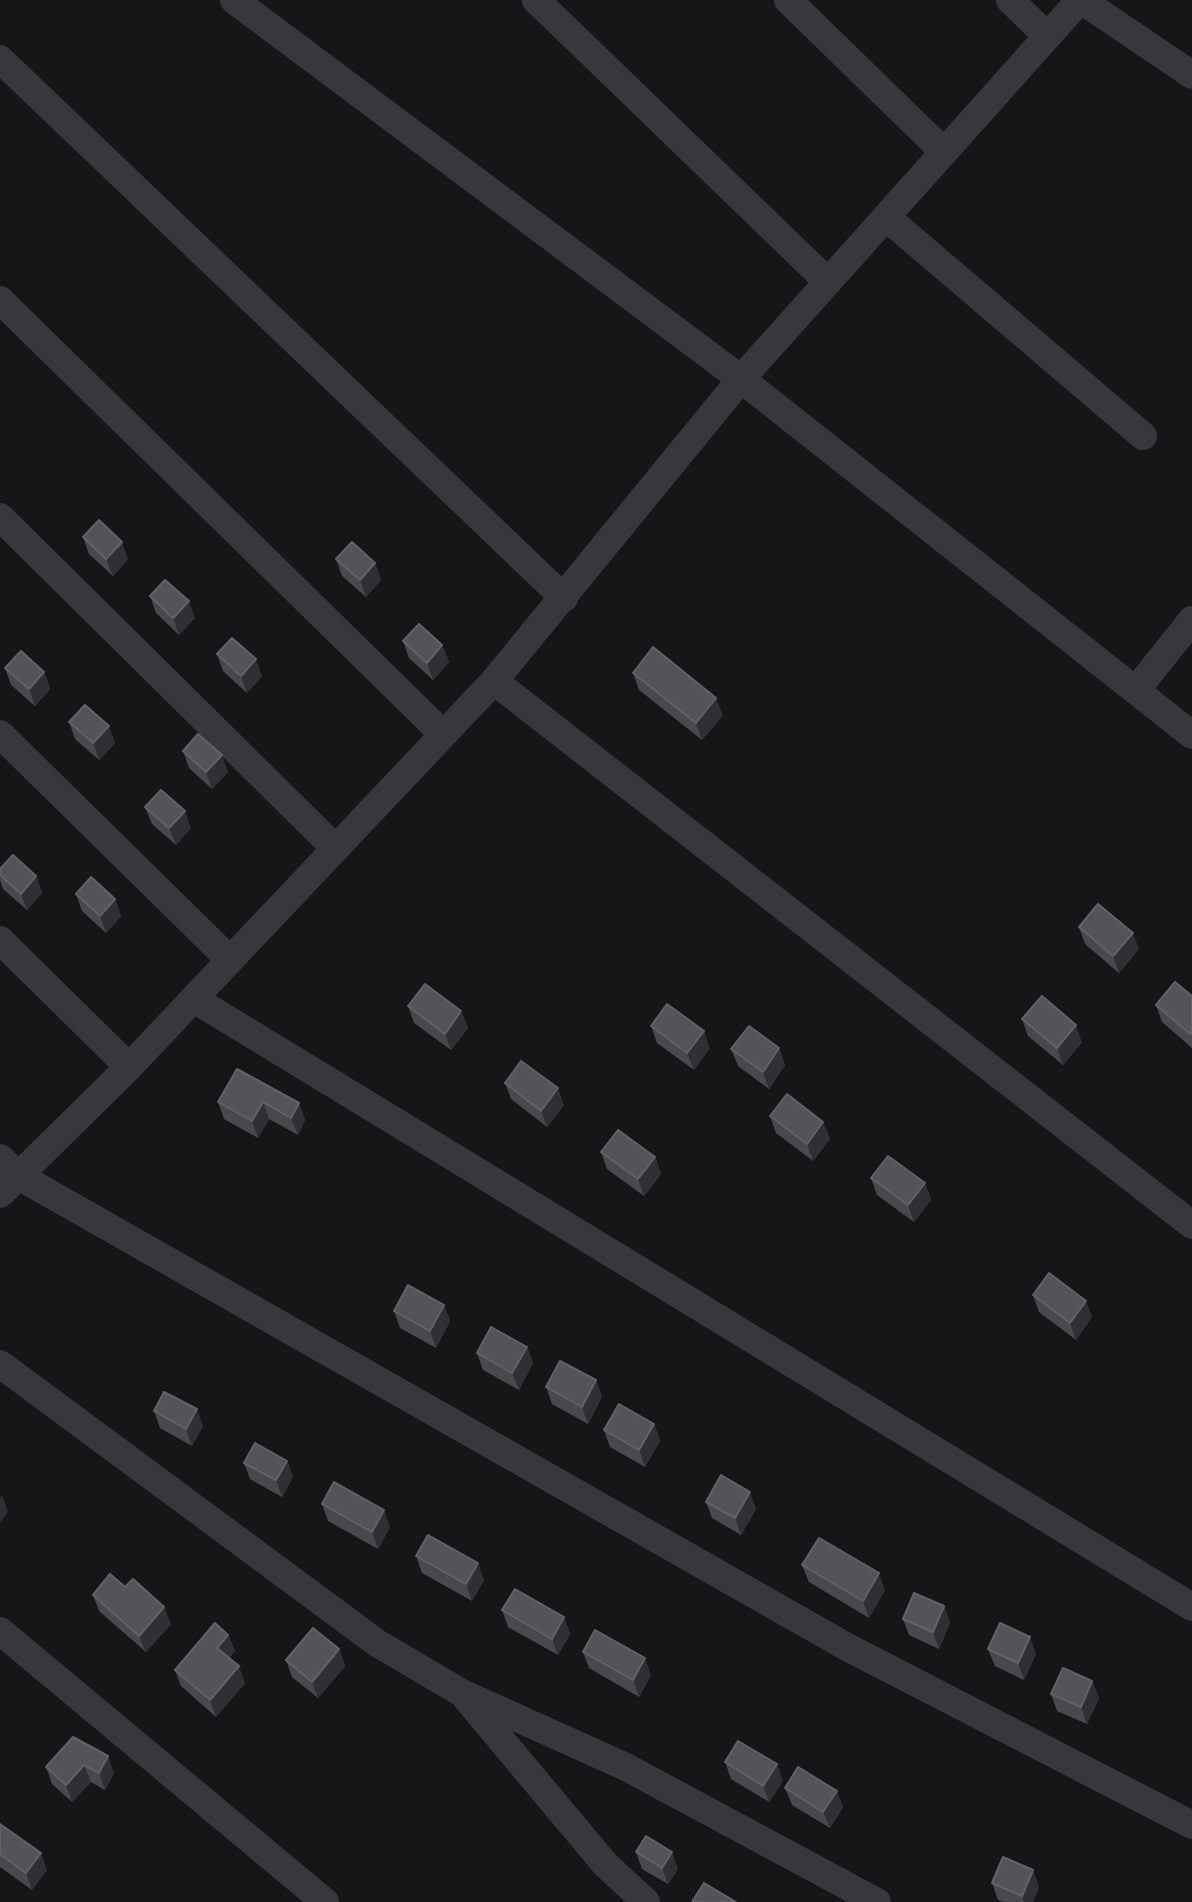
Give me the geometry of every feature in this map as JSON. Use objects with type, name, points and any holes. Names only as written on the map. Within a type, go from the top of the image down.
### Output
[{"type":"street","points":[[234,0],[741,379],[1192,735]]},
{"type":"street","points":[[536,0],[828,282]]},
{"type":"street","points":[[788,0],[944,152]]},
{"type":"street","points":[[1010,0],[1047,36]]},
{"type":"street","points":[[1192,75],[1080,0],[741,379],[494,681],[129,1067],[6,1176],[847,1647],[1192,1825]]},
{"type":"street","points":[[0,59],[564,598]]},
{"type":"street","points":[[886,217],[1143,436]]},
{"type":"street","points":[[0,300],[442,733]]},
{"type":"street","points":[[0,517],[334,847]]},
{"type":"street","points":[[1136,690],[1192,620]]},
{"type":"street","points":[[494,681],[1192,1225]]},
{"type":"street","points":[[0,734],[230,960]]},
{"type":"street","points":[[0,940],[129,1067]]},
{"type":"street","points":[[194,999],[1192,1607]]},
{"type":"street","points":[[0,1364],[377,1643],[462,1693],[626,1767],[877,1902]]},
{"type":"street","points":[[0,1631],[325,1902]]},
{"type":"street","points":[[462,1693],[605,1864],[646,1902]]},
{"type":"building","points":[[99,520],[122,542],[106,559],[83,537]]},
{"type":"building","points":[[352,542],[375,563],[360,580],[336,559]]},
{"type":"building","points":[[165,580],[189,601],[173,618],[150,596]]},
{"type":"building","points":[[419,624],[442,645],[427,663],[403,641]]},
{"type":"building","points":[[232,638],[256,659],[241,676],[217,654]]},
{"type":"building","points":[[653,647],[716,698],[696,723],[633,673]]},
{"type":"building","points":[[21,651],[44,672],[29,689],[5,668]]},
{"type":"building","points":[[85,705],[109,726],[93,743],[69,722]]},
{"type":"building","points":[[198,734],[222,755],[206,772],[183,751]]},
{"type":"building","points":[[161,790],[185,811],[169,828],[145,807]]},
{"type":"building","points":[[13,855],[36,876],[21,894],[0,875],[0,869]]},
{"type":"building","points":[[91,877],[115,899],[100,916],[76,894]]},
{"type":"building","points":[[1098,904],[1133,933],[1113,956],[1079,927]]},
{"type":"building","points":[[1175,982],[1192,996],[1190,1034],[1156,1005]]},
{"type":"building","points":[[425,984],[461,1011],[445,1034],[408,1006]]},
{"type":"building","points":[[1042,996],[1076,1025],[1057,1048],[1022,1019]]},
{"type":"building","points":[[667,1004],[704,1031],[687,1053],[651,1026]]},
{"type":"building","points":[[749,1026],[779,1048],[763,1072],[731,1049]]},
{"type":"building","points":[[521,1061],[558,1088],[541,1111],[505,1083]]},
{"type":"building","points":[[237,1069],[299,1103],[291,1118],[263,1102],[252,1121],[218,1102]]},
{"type":"building","points":[[787,1094],[823,1122],[807,1144],[770,1116]]},
{"type":"building","points":[[618,1130],[655,1157],[638,1179],[601,1152]]},
{"type":"building","points":[[888,1156],[925,1183],[908,1205],[871,1178]]},
{"type":"building","points":[[1049,1273],[1086,1301],[1070,1323],[1033,1295]]},
{"type":"building","points":[[408,1285],[444,1305],[430,1331],[394,1311]]},
{"type":"building","points":[[491,1327],[527,1347],[512,1373],[477,1353]]},
{"type":"building","points":[[560,1361],[596,1380],[582,1407],[546,1387]]},
{"type":"building","points":[[164,1392],[197,1409],[186,1429],[154,1411]]},
{"type":"building","points":[[619,1404],[654,1424],[639,1450],[604,1430]]},
{"type":"building","points":[[255,1443],[287,1461],[276,1480],[244,1463]]},
{"type":"building","points":[[721,1475],[750,1492],[735,1518],[706,1502]]},
{"type":"building","points":[[334,1482],[384,1510],[372,1532],[322,1504]]},
{"type":"building","points":[[428,1535],[478,1563],[466,1584],[416,1556]]},
{"type":"building","points":[[819,1538],[879,1573],[863,1601],[802,1565]]},
{"type":"building","points":[[110,1574],[125,1587],[133,1579],[164,1607],[139,1636],[93,1595]]},
{"type":"building","points":[[515,1589],[564,1617],[552,1639],[502,1610]]},
{"type":"building","points":[[914,1593],[944,1606],[933,1632],[903,1619]]},
{"type":"building","points":[[215,1623],[228,1635],[217,1648],[239,1666],[210,1700],[175,1670]]},
{"type":"building","points":[[1000,1623],[1030,1637],[1018,1663],[988,1649]]},
{"type":"building","points":[[313,1628],[339,1649],[312,1682],[286,1660]]},
{"type":"building","points":[[595,1630],[645,1658],[633,1680],[583,1652]]},
{"type":"building","points":[[1063,1668],[1092,1681],[1081,1707],[1051,1694]]},
{"type":"building","points":[[73,1737],[108,1756],[99,1773],[84,1765],[66,1785],[46,1767]]},
{"type":"building","points":[[738,1741],[777,1764],[763,1786],[725,1762]]},
{"type":"building","points":[[798,1767],[837,1791],[823,1812],[785,1788]]},
{"type":"building","points":[[0,1824],[41,1853],[26,1873],[0,1854]]},
{"type":"building","points":[[646,1836],[672,1852],[662,1868],[636,1852]]},
{"type":"building","points":[[1003,1857],[1033,1870],[1022,1896],[992,1883]]},
{"type":"building","points":[[704,1883],[736,1902],[692,1902]]}]
